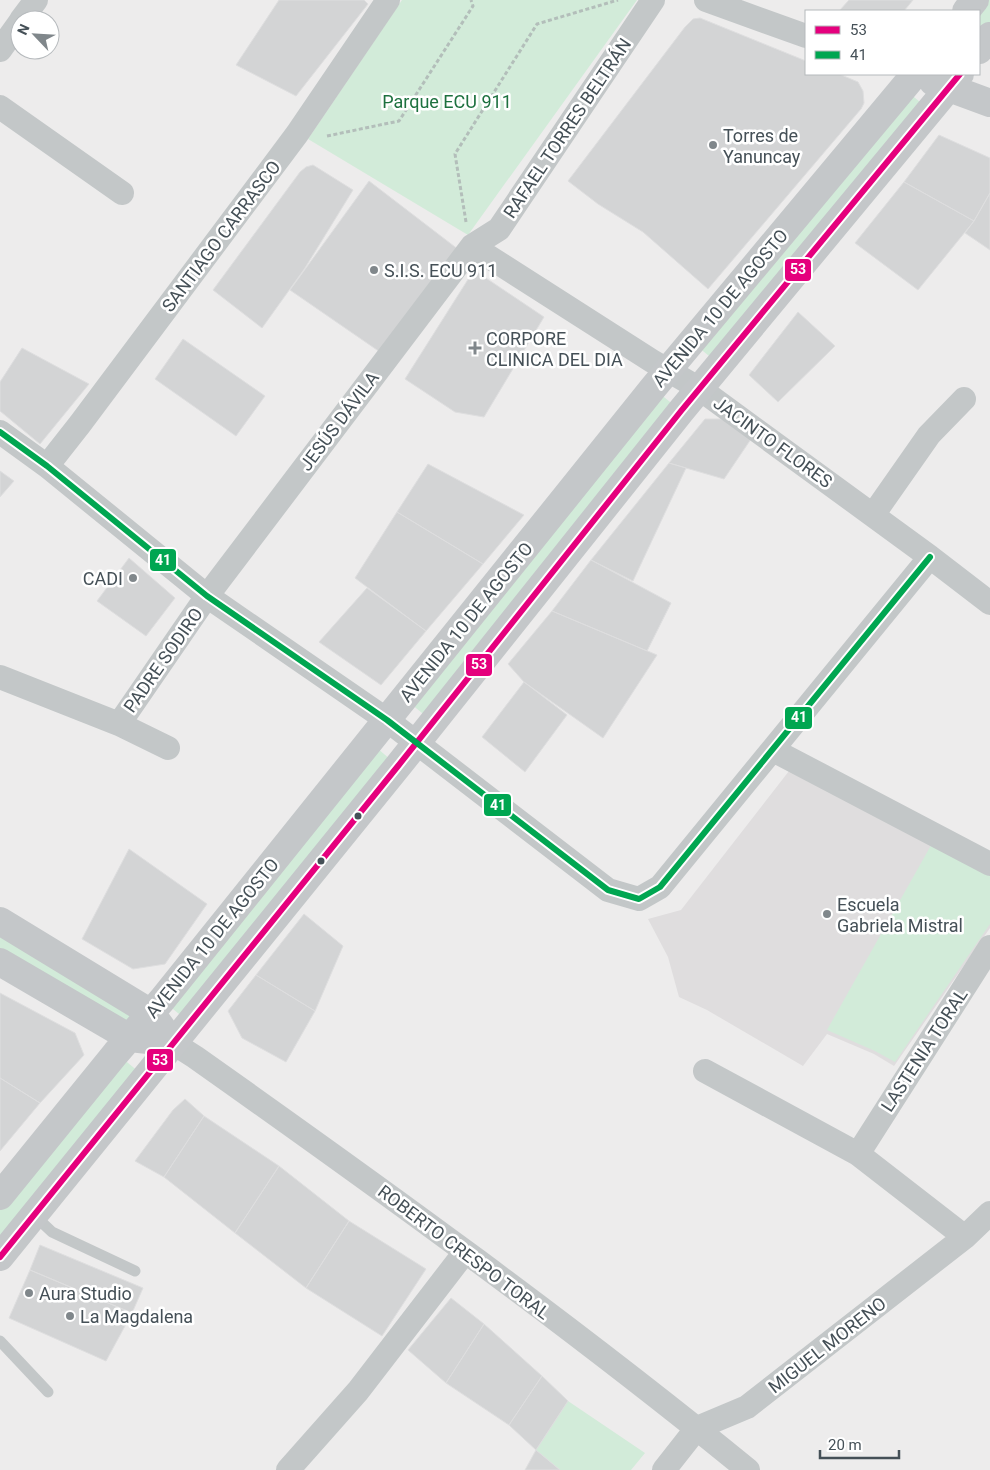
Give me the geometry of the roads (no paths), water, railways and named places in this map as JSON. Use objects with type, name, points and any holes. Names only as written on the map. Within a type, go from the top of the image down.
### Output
[{"type":"main road","points":[[967,10],[975,0]]},
{"type":"main road","points":[[980,49],[990,36]]},
{"type":"main road","name":"AVENIDA 10 DE AGOSTO","points":[[0,1196],[152,1013],[668,371],[912,75]]},
{"type":"main road","points":[[919,75],[954,81],[990,104]]},
{"type":"main road","name":"AVENIDA 10 DE AGOSTO","points":[[0,1257],[669,427],[954,81]]},
{"type":"main road","name":"ROBERTO CRESPO TORAL","points":[[0,921],[152,1013],[172,1043]]},
{"type":"main road","name":"ROBERTO CRESPO TORAL","points":[[0,962],[130,1038],[172,1043]]},
{"type":"street","name":"SANTIAGO CARRASCO","points":[[47,466],[297,134],[388,0]]},
{"type":"street","name":"RAFAEL TORRES BELTRÁN","points":[[469,236],[499,229],[653,0]]},
{"type":"street","points":[[706,0],[805,36]]},
{"type":"street","points":[[0,50],[10,36]]},
{"type":"street","points":[[0,106],[122,193]]},
{"type":"street","name":"JACINTO FLORES","points":[[469,236],[668,371],[700,389],[990,603]]},
{"type":"street","name":"JESÚS DÁVILA","points":[[207,596],[469,236]]},
{"type":"street","points":[[873,515],[929,434],[964,400]]},
{"type":"street","points":[[0,432],[47,466],[207,596],[387,720],[608,890],[639,899],[660,887],[930,557]]},
{"type":"street","name":"PADRE SODIRO","points":[[119,724],[207,596]]},
{"type":"street","name":"PADRE SODIRO","points":[[0,677],[119,724],[168,748]]},
{"type":"street","points":[[773,750],[990,864]]},
{"type":"street","name":"LASTENIA TORAL","points":[[858,1154],[990,947]]},
{"type":"street","name":"ROBERTO CRESPO TORAL","points":[[172,1043],[195,1057],[322,1147],[465,1252],[697,1428],[748,1470]]},
{"type":"street","points":[[705,1072],[858,1154],[965,1237]]},
{"type":"street","name":"MIGUEL MORENO","points":[[664,1470],[697,1428],[747,1407],[965,1237],[990,1213]]},
{"type":"street","points":[[288,1470],[358,1391],[465,1252]]},
{"type":"lane","points":[[34,1215],[52,1232],[135,1271]]},
{"type":"lane","points":[[0,1341],[48,1392]]},
{"type":"place","name":"Torres de Yanuncay","points":[[713,145]]},
{"type":"place","name":"S.I.S. ECU 911","points":[[374,270]]},
{"type":"place","name":"CORPORE CLINICA DEL DIA","points":[[475,348]]},
{"type":"place","name":"CADI","points":[[133,578]]},
{"type":"place","name":"Escuela Gabriela Mistral","points":[[827,914]]},
{"type":"place","name":"Aura Studio","points":[[29,1293]]},
{"type":"place","name":"La Magdalena","points":[[70,1316]]},
{"type":"park label","name":"Parque ECU 911","points":[[447,101]]}]
